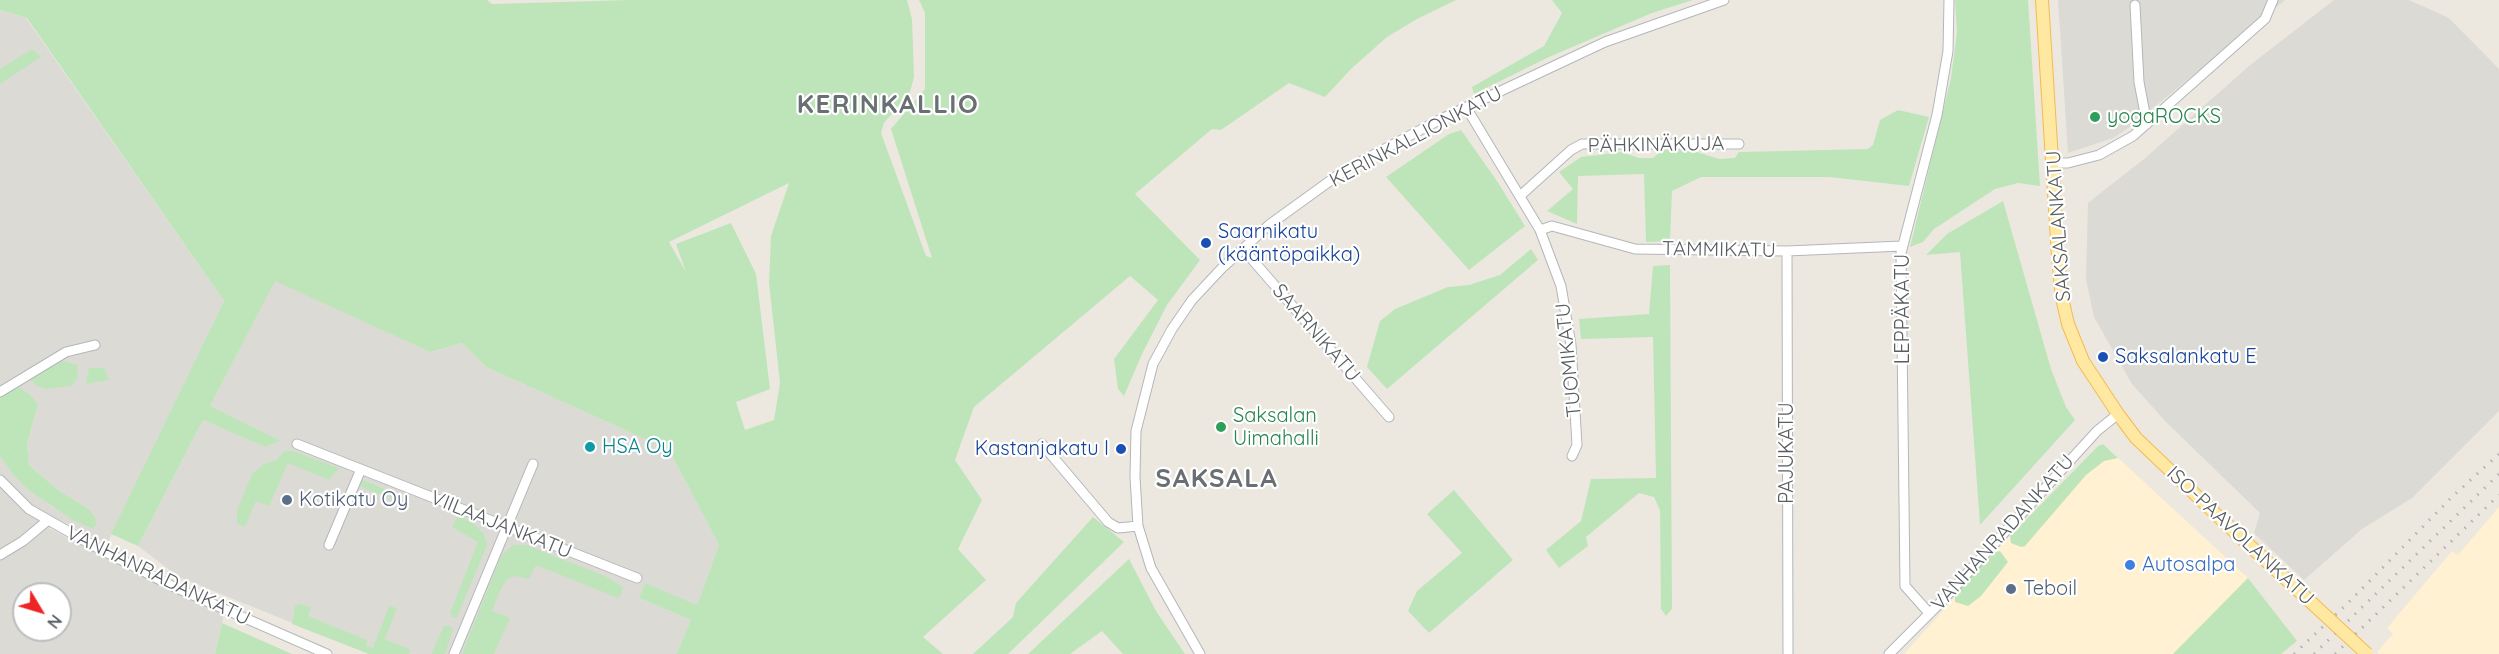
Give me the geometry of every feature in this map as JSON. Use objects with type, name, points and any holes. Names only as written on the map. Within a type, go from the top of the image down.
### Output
[{"type":"main road","name":"SAKSALANKATU","points":[[2038,0],[2043,25]]},
{"type":"main road","name":"SAKSALANKATU","points":[[2042,0],[2062,298],[2068,324],[2083,361],[2118,414]]},
{"type":"main road","name":"ISO-PAAVOLANKATU","points":[[2118,414],[2136,438],[2367,654]]},
{"type":"street","name":"KERINKALLIONKATU","points":[[1200,654],[1151,568],[1138,526],[1135,492],[1136,431],[1153,364],[1172,328],[1192,300],[1269,225],[1345,170],[1466,107],[1605,42],[1724,0]]},
{"type":"street","name":"LEPPÄKATU","points":[[1929,613],[1905,586],[1902,246],[1937,115],[1948,51],[1949,0]]},
{"type":"street","points":[[2053,163],[2068,163],[2099,155],[2118,146],[2147,124],[2265,19],[2273,0]]},
{"type":"street","points":[[2135,5],[2139,82],[2147,124]]},
{"type":"street","name":"TUOMIKATU","points":[[1466,107],[1540,230],[1561,286],[1571,345],[1577,445],[1572,456]]},
{"type":"street","name":"PÄHKINÄKUJA","points":[[1520,196],[1571,150],[1582,144],[1739,144]]},
{"type":"street","name":"TAMMIKATU","points":[[1540,230],[1552,226],[1635,249],[1787,251],[1902,246]]},
{"type":"street","name":"SAARNIKATU","points":[[1243,249],[1389,417]]},
{"type":"street","name":"PAJUKATU","points":[[1787,251],[1788,654]]},
{"type":"street","points":[[0,392],[66,352],[95,345]]},
{"type":"street","name":"VANHANRADANKATU","points":[[1889,654],[2097,430],[2118,414]]},
{"type":"street","name":"VIILAAJANKATU","points":[[297,444],[505,528],[637,578]]},
{"type":"street","points":[[1042,444],[1108,522],[1118,528],[1138,526]]},
{"type":"street","points":[[454,654],[533,464]]},
{"type":"street","points":[[329,545],[361,469]]},
{"type":"street","name":"VANHANRADANKATU","points":[[0,480],[15,497],[47,521],[172,586],[327,654]]},
{"type":"street","points":[[0,555],[23,541],[47,521]]},
{"type":"shaded area","points":[[2058,0],[2285,0],[2130,127],[2113,138],[2068,153]]},
{"type":"shaded area","points":[[2334,0],[2409,0],[2449,18],[2499,69],[2499,411],[2412,498],[2362,529],[2304,580],[2254,533],[2260,513],[2166,422],[2132,384],[2094,317],[2086,279],[2088,203],[2144,159],[2249,66]]},
{"type":"shaded area","points":[[0,10],[26,18],[224,301],[107,544],[60,520],[49,528],[131,572],[224,614],[215,654],[0,654],[0,456],[14,476],[53,507],[87,508],[57,489],[29,465],[27,444],[38,404],[17,387],[0,397]]},
{"type":"shaded area","points":[[275,280],[430,352],[462,343],[486,367],[669,450],[719,545],[697,605],[645,584],[639,598],[691,620],[676,654],[369,654],[179,577],[138,546],[203,420],[265,447],[280,441],[210,406]]},
{"type":"shaded area","points":[[2103,444],[2248,578],[2173,654],[1904,654],[2010,536],[2098,446]]},
{"type":"shaded area","points":[[2499,507],[2499,654],[2379,654],[2377,652],[2393,634],[2387,628],[2452,551],[2458,555]]},
{"type":"green space","points":[[0,0],[487,0],[492,4],[630,0],[907,0],[912,19],[914,77],[910,92],[884,123],[881,133],[926,256],[932,258],[891,129],[925,89],[925,13],[919,0],[1456,0],[1387,37],[1351,69],[1325,97],[1289,83],[1221,130],[1212,129],[1135,194],[1200,260],[1167,305],[1124,396],[1118,389],[1114,359],[1158,300],[1130,276],[974,407],[955,460],[982,500],[958,549],[986,580],[923,637],[943,654],[676,654],[691,620],[639,598],[645,583],[697,605],[719,545],[669,450],[486,367],[462,343],[430,352],[275,281],[210,406],[281,441],[265,447],[203,420],[138,546],[111,534],[224,301],[27,18],[0,10]],"holes":[[[789,183],[771,236],[769,283],[780,383],[774,420],[745,430],[736,402],[770,389],[756,274],[731,223],[676,244],[686,272],[669,242]]]},
{"type":"green space","points":[[1552,0],[1693,0],[1652,13],[1549,57],[1474,94],[1472,87],[1544,46],[1562,13]]},
{"type":"green space","points":[[1955,0],[2028,0],[2040,186],[2018,183],[1995,189],[1934,229],[1923,242],[1910,247],[1951,78],[1957,32]]},
{"type":"green space","points":[[32,49],[41,57],[0,84],[0,69]]},
{"type":"green space","points":[[1898,110],[1929,117],[1909,186],[1829,177],[1701,177],[1672,191],[1670,241],[1646,242],[1644,174],[1578,176],[1577,224],[1547,211],[1573,189],[1559,172],[1581,157],[1621,152],[1639,158],[1653,158],[1663,150],[1691,150],[1719,159],[1735,158],[1739,152],[1868,149],[1873,145],[1880,120]]},
{"type":"green space","points":[[1461,130],[1525,226],[1469,270],[1386,177],[1449,134]]},
{"type":"green space","points":[[2003,201],[2051,369],[2066,407],[2075,420],[1980,525],[1960,252],[1926,255],[1947,234]]},
{"type":"green space","points":[[1531,249],[1538,260],[1387,389],[1367,367],[1380,321],[1395,309],[1448,287],[1469,285],[1500,275]]},
{"type":"green space","points":[[1670,265],[1672,609],[1666,616],[1661,609],[1660,510],[1654,497],[1639,493],[1586,537],[1588,546],[1559,568],[1546,550],[1581,521],[1591,479],[1656,478],[1653,337],[1581,339],[1579,319],[1649,314],[1653,266]]},
{"type":"green space","points":[[63,361],[77,365],[78,378],[71,386],[46,389],[37,386],[28,378]]},
{"type":"green space","points":[[89,368],[104,368],[109,380],[86,384]]},
{"type":"green space","points":[[17,386],[38,404],[27,444],[29,465],[57,489],[87,508],[95,517],[96,525],[93,529],[73,520],[30,491],[14,476],[0,456],[0,397]]},
{"type":"green space","points":[[2103,444],[2118,458],[2104,461],[2086,475],[2025,546],[2021,547],[2011,543],[2010,536],[2098,446]]},
{"type":"green space","points":[[284,451],[293,451],[339,468],[329,480],[288,463],[269,506],[256,501],[245,527],[237,524],[237,511],[252,474],[264,464],[277,460]]},
{"type":"green space","points":[[361,479],[396,494],[391,498],[373,492],[360,486]]},
{"type":"green space","points":[[1454,490],[1513,560],[1429,633],[1408,611],[1417,591],[1462,553],[1427,514]]},
{"type":"green space","points":[[458,516],[473,523],[484,534],[487,545],[457,617],[452,617],[450,613],[478,542],[452,527]]},
{"type":"green space","points":[[1093,517],[1124,542],[1008,654],[973,654],[1013,617],[1016,603]]},
{"type":"green space","points":[[513,545],[526,545],[605,576],[623,587],[621,594],[618,598],[536,565],[529,579],[516,576],[507,579],[499,593],[492,611],[510,618],[494,654],[462,654],[501,556]]},
{"type":"green space","points":[[2000,551],[2008,562],[1981,596],[1968,606],[1955,602],[1955,594],[1958,590],[1995,552]]},
{"type":"green space","points":[[1129,559],[1156,611],[1185,654],[1123,654],[1102,631],[1070,654],[1028,654]]},
{"type":"green space","points":[[2248,578],[2297,641],[2281,654],[2173,654]]},
{"type":"green space","points":[[299,604],[311,607],[308,616],[367,640],[366,646],[373,648],[389,606],[397,608],[385,639],[411,650],[409,654],[369,654],[292,624],[295,606]]},
{"type":"green space","points":[[222,623],[292,654],[215,654]]},
{"type":"green space","points":[[444,626],[450,626],[453,629],[445,654],[431,654]]},
{"type":"railway","points":[[2294,654],[2348,603],[2453,496],[2499,454]]},
{"type":"railway","points":[[2314,654],[2499,474]]},
{"type":"railway","points":[[2335,654],[2499,495]]},
{"type":"place","name":"yogaROCKS","points":[[2095,117]]},
{"type":"place","name":"Saarnikatu (kääntöpaikka)","points":[[1206,243]]},
{"type":"place","name":"Saksalankatu E","points":[[2103,357]]},
{"type":"place","name":"Saksalan Uimahalli","points":[[1221,427]]},
{"type":"place","name":"HSA Oy","points":[[590,447]]},
{"type":"place","name":"Kastanjakatu I","points":[[1121,449]]},
{"type":"place","name":"Kotikatu Oy","points":[[287,500]]},
{"type":"place","name":"Autosalpa","points":[[2130,565]]},
{"type":"place","name":"Teboil","points":[[2011,589]]},
{"type":"district","name":"KERINKALLIO","points":[[888,105]]},
{"type":"district","name":"SAKSALA","points":[[1217,479]]}]
